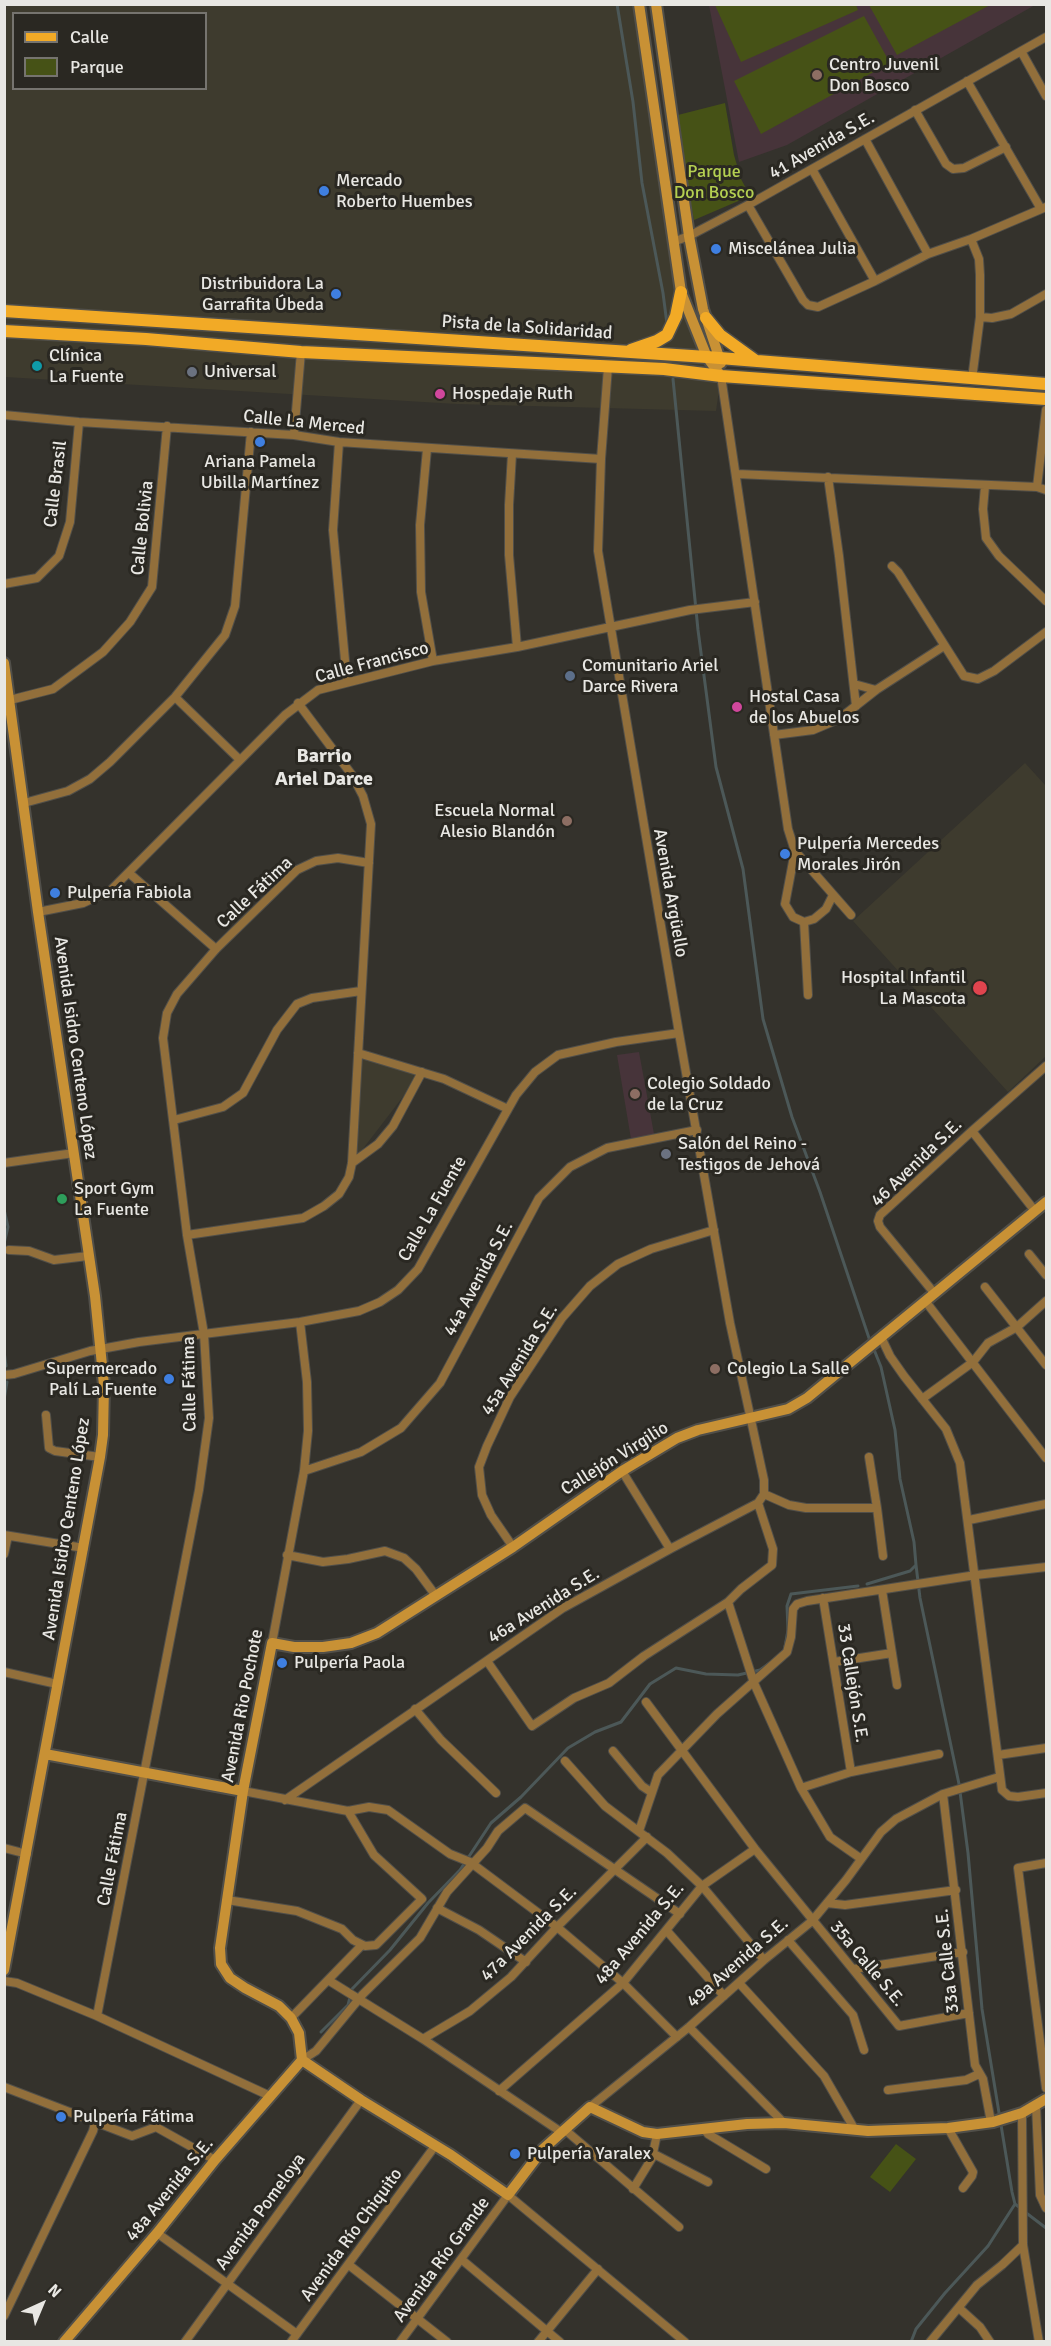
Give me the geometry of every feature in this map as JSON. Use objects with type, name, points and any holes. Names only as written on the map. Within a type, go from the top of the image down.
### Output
[{"type":"main road","points":[[624,352],[657,341],[667,334],[676,316],[681,292]]},
{"type":"main road","points":[[4,303],[32,314]]},
{"type":"main road","name":"Pista de la Solidaridad","points":[[4,311],[707,357],[1047,384]]},
{"type":"main road","points":[[706,318],[720,335],[757,361]]},
{"type":"main road","name":"Pista de la Solidaridad","points":[[4,331],[146,339],[302,352],[664,369],[721,376],[1047,399]]},
{"type":"street","points":[[639,4],[681,292],[707,357],[721,376]]},
{"type":"street","points":[[656,4],[689,236],[706,318],[721,359],[721,376],[788,829],[795,851],[851,915]]},
{"type":"street","name":"41 Avenida S.E.","points":[[673,242],[748,205],[1047,37]]},
{"type":"street","points":[[1021,51],[1047,96]]},
{"type":"street","points":[[748,205],[808,305],[818,307],[928,254],[971,239],[1044,208],[967,81]]},
{"type":"street","points":[[915,110],[946,164],[953,169],[964,168],[1006,147]]},
{"type":"street","points":[[865,139],[928,254]]},
{"type":"street","points":[[812,169],[875,281]]},
{"type":"street","points":[[971,239],[979,259],[980,317],[972,379]]},
{"type":"street","points":[[980,317],[992,318],[1011,314],[1047,294]]},
{"type":"street","points":[[294,435],[302,352]]},
{"type":"street","name":"Avenida Argüello","points":[[608,367],[601,459],[598,551],[730,1323],[751,1419]]},
{"type":"street","points":[[1037,487],[1047,410]]},
{"type":"street","name":"Calle La Merced","points":[[4,415],[79,422],[294,435],[339,442],[427,449],[601,459]]},
{"type":"street","name":"Calle Brasil","points":[[4,585],[37,578],[59,556],[70,522],[79,422]]},
{"type":"street","name":"Calle Bolivia","points":[[10,700],[53,689],[103,652],[130,622],[152,588],[167,426]]},
{"type":"street","points":[[24,803],[68,791],[90,779],[175,697],[225,635],[236,606],[251,432]]},
{"type":"street","points":[[339,442],[333,530],[347,682]]},
{"type":"street","points":[[427,449],[420,525],[421,592],[433,662]]},
{"type":"street","points":[[512,454],[509,555],[517,647]]},
{"type":"street","points":[[737,474],[1037,487],[1047,490]]},
{"type":"street","points":[[828,477],[856,706]]},
{"type":"street","points":[[985,486],[983,509],[986,538],[999,556],[1047,601]]},
{"type":"street","points":[[892,566],[964,676],[978,679],[994,671],[1047,632]]},
{"type":"street","name":"Calle Francisco","points":[[38,912],[83,903],[111,890],[298,703],[318,690],[433,662],[517,647],[610,626],[690,610],[755,602]]},
{"type":"street","points":[[774,735],[813,730],[839,719],[876,690],[944,646]]},
{"type":"street","name":"Avenida Isidro Centeno López","points":[[4,663],[101,1350],[103,1435],[84,1548],[4,1970]]},
{"type":"street","points":[[854,684],[876,690]]},
{"type":"street","points":[[175,697],[240,760]]},
{"type":"street","points":[[187,1235],[303,1218],[339,1194],[349,1177],[352,1163],[371,824],[363,796],[352,775],[298,703]]},
{"type":"street","points":[[795,851],[785,904],[793,917],[804,922],[814,919],[826,909],[833,895]]},
{"type":"street","name":"Calle Fátima","points":[[97,2016],[204,1459],[209,1418],[204,1334],[187,1235],[162,1038],[167,1013],[177,994],[216,949],[297,870],[316,861],[338,858],[369,863]]},
{"type":"street","points":[[129,873],[216,949]]},
{"type":"street","points":[[804,922],[808,995]]},
{"type":"street","points":[[174,1120],[223,1107],[243,1093],[277,1030],[297,1004],[312,998],[361,991]]},
{"type":"street","name":"Calle La Fuente","points":[[4,1375],[90,1351],[139,1342],[300,1322],[358,1311],[380,1302],[398,1290],[418,1269],[516,1095],[535,1072],[558,1055],[616,1042],[679,1033]]},
{"type":"street","points":[[357,1053],[444,1079],[508,1109]]},
{"type":"street","name":"46 Avenida S.E.","points":[[935,1294],[880,1227],[878,1221],[880,1215],[1047,1066]]},
{"type":"street","points":[[352,1163],[378,1144],[393,1126],[422,1072]]},
{"type":"street","name":"44a Avenida S.E.","points":[[304,1471],[361,1452],[400,1428],[440,1383],[539,1198],[570,1167],[607,1148],[696,1130]]},
{"type":"street","points":[[972,1131],[1035,1211]]},
{"type":"street","points":[[4,1163],[74,1153]]},
{"type":"street","name":"Callejón Virgilio","points":[[272,1643],[294,1647],[351,1644],[404,1617],[513,1547],[622,1471],[677,1438],[698,1430],[788,1409],[807,1398],[1047,1202]]},
{"type":"street","name":"45a Avenida S.E.","points":[[513,1547],[491,1515],[482,1495],[479,1467],[510,1397],[562,1317],[590,1286],[618,1264],[651,1249],[714,1230]]},
{"type":"street","points":[[9,1250],[29,1251],[54,1260],[88,1256]]},
{"type":"street","points":[[1029,1254],[1047,1275]]},
{"type":"street","points":[[985,1287],[1047,1365]]},
{"type":"street","points":[[922,1399],[973,1362],[988,1343],[1017,1327],[1047,1301]]},
{"type":"street","points":[[926,1302],[1047,1458]]},
{"type":"street","name":"Avenida Rio Pochote","points":[[291,2018],[279,2006],[244,1989],[230,1978],[221,1964],[220,1948],[243,1791],[304,1471],[308,1431],[307,1392],[300,1322]]},
{"type":"street","points":[[875,1342],[890,1356],[946,1429],[960,1463],[1002,1790],[1009,1796],[1018,1797],[1047,1793]]},
{"type":"street","points":[[46,1415],[49,1448],[55,1451],[100,1457]]},
{"type":"street","points":[[751,1419],[764,1480],[764,1494],[789,1505],[806,1508],[877,1508]]},
{"type":"street","points":[[869,1457],[884,1556]]},
{"type":"street","points":[[622,1471],[670,1549]]},
{"type":"street","name":"46a Avenida S.E.","points":[[285,1800],[562,1608],[758,1503],[764,1494]]},
{"type":"street","points":[[487,1661],[532,1726],[573,1698],[609,1683],[644,1656],[728,1602],[772,1565],[772,1549],[758,1503]]},
{"type":"street","points":[[969,1520],[1047,1504]]},
{"type":"street","points":[[4,1554],[6,1536],[84,1548]]},
{"type":"street","points":[[287,1555],[323,1562],[385,1551],[404,1558],[416,1569],[436,1596]]},
{"type":"street","points":[[639,1831],[658,1774],[717,1714],[786,1652],[791,1637],[793,1609],[797,1604],[976,1575],[1047,1567]]},
{"type":"street","points":[[882,1590],[897,1685]]},
{"type":"street","name":"33 Callejón S.E.","points":[[823,1599],[851,1772]]},
{"type":"street","points":[[728,1602],[754,1683],[801,1788],[830,1837],[860,1858]]},
{"type":"street","points":[[834,1662],[892,1653]]},
{"type":"street","points":[[4,1672],[57,1684]]},
{"type":"street","name":"35a Calle S.E.","points":[[646,1702],[755,1849],[899,2026],[969,2013]]},
{"type":"street","points":[[415,1709],[441,1740],[496,1793]]},
{"type":"street","points":[[998,1755],[1047,1748]]},
{"type":"street","points":[[613,1751],[642,1786],[651,1792]]},
{"type":"street","points":[[45,1754],[348,1811],[369,1807],[388,1810],[450,1854],[468,1862],[557,1927],[623,1983],[677,2037]]},
{"type":"street","points":[[801,1788],[851,1772],[939,1754]]},
{"type":"street","points":[[565,1761],[605,1806],[647,1837],[702,1886],[764,1960]]},
{"type":"street","name":"49a Avenida S.E.","points":[[508,2195],[543,2149],[812,1921],[881,1832],[896,1819],[944,1794],[999,1777]]},
{"type":"street","name":"33a Calle S.E.","points":[[944,1794],[975,2065],[982,2079],[995,2121]]},
{"type":"street","points":[[303,2060],[316,2050],[357,1998],[420,1938],[468,1862],[498,1831],[525,1808],[612,1870],[680,1914]]},
{"type":"street","points":[[227,1900],[297,1911],[342,1929],[362,1945],[369,1947],[376,1945],[422,1899],[374,1856],[348,1811]]},
{"type":"street","name":"47a Avenida S.E.","points":[[423,2039],[470,2011],[511,1977],[612,1870],[647,1837]]},
{"type":"street","points":[[4,1848],[27,1854]]},
{"type":"street","name":"48a Avenida S.E.","points":[[500,2091],[623,1983],[702,1886],[755,1849]]},
{"type":"street","points":[[1047,1863],[1018,1868],[1047,2088]]},
{"type":"street","points":[[827,1903],[845,1905],[956,1890]]},
{"type":"street","points":[[437,1908],[479,1930],[526,1962]]},
{"type":"street","points":[[667,1931],[724,1996]]},
{"type":"street","points":[[788,1940],[853,2015],[864,2050]]},
{"type":"street","points":[[362,1945],[291,2018],[299,2033],[303,2060],[508,2195],[681,2340]]},
{"type":"street","points":[[854,1969],[963,1952]]},
{"type":"street","points":[[328,1980],[563,2131],[679,2227]]},
{"type":"street","points":[[4,1981],[17,1983],[97,2016],[270,2097]]},
{"type":"street","points":[[739,1983],[824,2076],[855,2130]]},
{"type":"street","points":[[689,2027],[784,2123]]},
{"type":"street","name":"48a Avenida S.E.","points":[[64,2342],[157,2234],[215,2160],[303,2060]]},
{"type":"street","points":[[888,2090],[966,2080],[979,2074]]},
{"type":"street","points":[[4,2088],[132,2136],[156,2127],[215,2160]]},
{"type":"street","points":[[590,2107],[643,2132],[657,2134],[747,2124],[784,2123],[855,2130],[904,2130],[948,2128],[995,2121],[1022,2113],[1047,2098]]},
{"type":"street","name":"Avenida Pomeloya","points":[[185,2342],[361,2100]]},
{"type":"street","points":[[1035,2105],[1043,2179],[1040,2194],[1047,2208]]},
{"type":"street","points":[[1022,2113],[1023,2245],[1039,2342]]},
{"type":"street","points":[[4,2316],[95,2123]]},
{"type":"street","points":[[948,2128],[972,2172],[972,2176],[963,2188]]},
{"type":"street","points":[[704,2129],[708,2134],[766,2169]]},
{"type":"street","points":[[633,2189],[654,2154],[657,2134]]},
{"type":"street","name":"Avenida Río Chiquito","points":[[294,2338],[435,2146]]},
{"type":"street","points":[[654,2154],[708,2182]]},
{"type":"street","name":"Avenida Río Grande","points":[[400,2342],[508,2195]]},
{"type":"street","points":[[157,2234],[228,2284],[294,2338]]},
{"type":"street","points":[[930,2342],[977,2285],[1023,2245]]},
{"type":"street","points":[[461,2259],[560,2342]]},
{"type":"street","points":[[349,2265],[447,2342]]},
{"type":"street","points":[[538,2342],[598,2270]]},
{"type":"street","points":[[959,2308],[980,2327],[990,2342]]},
{"type":"shaded area","name":"Mercado Roberto Huembes","points":[[4,5],[639,5],[681,292],[721,376],[716,411],[457,404],[5,377]]},
{"type":"shaded area","name":"Centro Juvenil Don Bosco","points":[[709,5],[1035,5],[787,145],[739,162]]},
{"type":"shaded area","name":"Hospital Infantil La Mascota","points":[[1025,763],[1046,786],[1046,1056],[1008,1092],[853,921]]},
{"type":"shaded area","name":"Colegio Soldado de la Cruz","points":[[639,1052],[654,1134],[631,1139],[617,1055]]},
{"type":"shaded area","points":[[358,1053],[422,1072],[352,1163]]},
{"type":"green space","points":[[715,5],[856,5],[858,10],[741,62]]},
{"type":"green space","points":[[869,5],[990,5],[897,55]]},
{"type":"green space","points":[[864,16],[890,63],[761,134],[734,81]]},
{"type":"green space","name":"Parque Don Bosco","points":[[725,103],[734,155],[741,179],[750,196],[694,220],[674,116]]},
{"type":"green space","points":[[896,2144],[916,2159],[890,2192],[870,2177]]},
{"type":"waterway","points":[[617,4],[633,102],[642,183],[667,324]]},
{"type":"waterway","points":[[673,379],[698,630],[716,767],[743,869],[763,1019],[792,1117],[870,1341]]},
{"type":"waterway","points":[[4,1209],[8,1227],[4,1244]]},
{"type":"waterway","points":[[4,1318],[4,1324]]},
{"type":"waterway","points":[[867,1584],[910,1571],[916,1565],[914,1542],[900,1479],[895,1430],[881,1367],[873,1347]]},
{"type":"waterway","points":[[4,1351],[6,1366]]},
{"type":"waterway","points":[[4,1400],[7,1382]]},
{"type":"waterway","points":[[916,1565],[920,1598],[959,1784],[968,1853],[982,2009],[1012,2192],[1015,2204],[1019,2207]]},
{"type":"waterway","points":[[785,1647],[788,1630],[787,1606],[791,1594],[858,1586]]},
{"type":"waterway","points":[[321,2032],[348,2005],[352,1989],[390,1950],[428,1903],[460,1870],[491,1823],[521,1797],[568,1748],[595,1732],[621,1722],[650,1684],[676,1668],[706,1674],[738,1675],[760,1670],[771,1662]]},
{"type":"waterway","points":[[911,2342],[916,2329],[988,2246],[1015,2204]]},
{"type":"waterway","points":[[1025,2212],[1046,2228]]},
{"type":"place","name":"Centro Juvenil Don Bosco","points":[[817,75]]},
{"type":"place","name":"Mercado Roberto Huembes","points":[[324,191]]},
{"type":"place","name":"Miscelánea Julia","points":[[716,249]]},
{"type":"place","name":"Distribuidora La Garrafita Úbeda","points":[[336,294]]},
{"type":"place","name":"Clínica La Fuente","points":[[37,366]]},
{"type":"place","name":"Universal","points":[[192,372]]},
{"type":"place","name":"Hospedaje Ruth","points":[[440,394]]},
{"type":"place","name":"Ariana Pamela Ubilla Martínez","points":[[260,442]]},
{"type":"place","name":"Comunitario Ariel Darce Rivera","points":[[570,676]]},
{"type":"place","name":"Hostal Casa de los Abuelos","points":[[737,707]]},
{"type":"place","name":"Escuela Normal Alesio Blandón","points":[[567,821]]},
{"type":"place","name":"Pulpería Mercedes Morales Jirón","points":[[785,854]]},
{"type":"place","name":"Pulpería Fabiola","points":[[55,893]]},
{"type":"place","name":"Hospital Infantil La Mascota","points":[[980,988]]},
{"type":"place","name":"Colegio Soldado de la Cruz","points":[[635,1094]]},
{"type":"place","name":"Salón del Reino - Testigos de Jehová","points":[[666,1154]]},
{"type":"place","name":"Sport Gym La Fuente","points":[[62,1199]]},
{"type":"place","name":"Colegio La Salle","points":[[715,1369]]},
{"type":"place","name":"Supermercado Palí La Fuente","points":[[169,1379]]},
{"type":"place","name":"Pulpería Paola","points":[[282,1663]]},
{"type":"place","name":"Pulpería Fátima","points":[[61,2117]]},
{"type":"place","name":"Pulpería Yaralex","points":[[515,2154]]},
{"type":"district","name":"Barrio Ariel Darce","points":[[324,768]]}]
